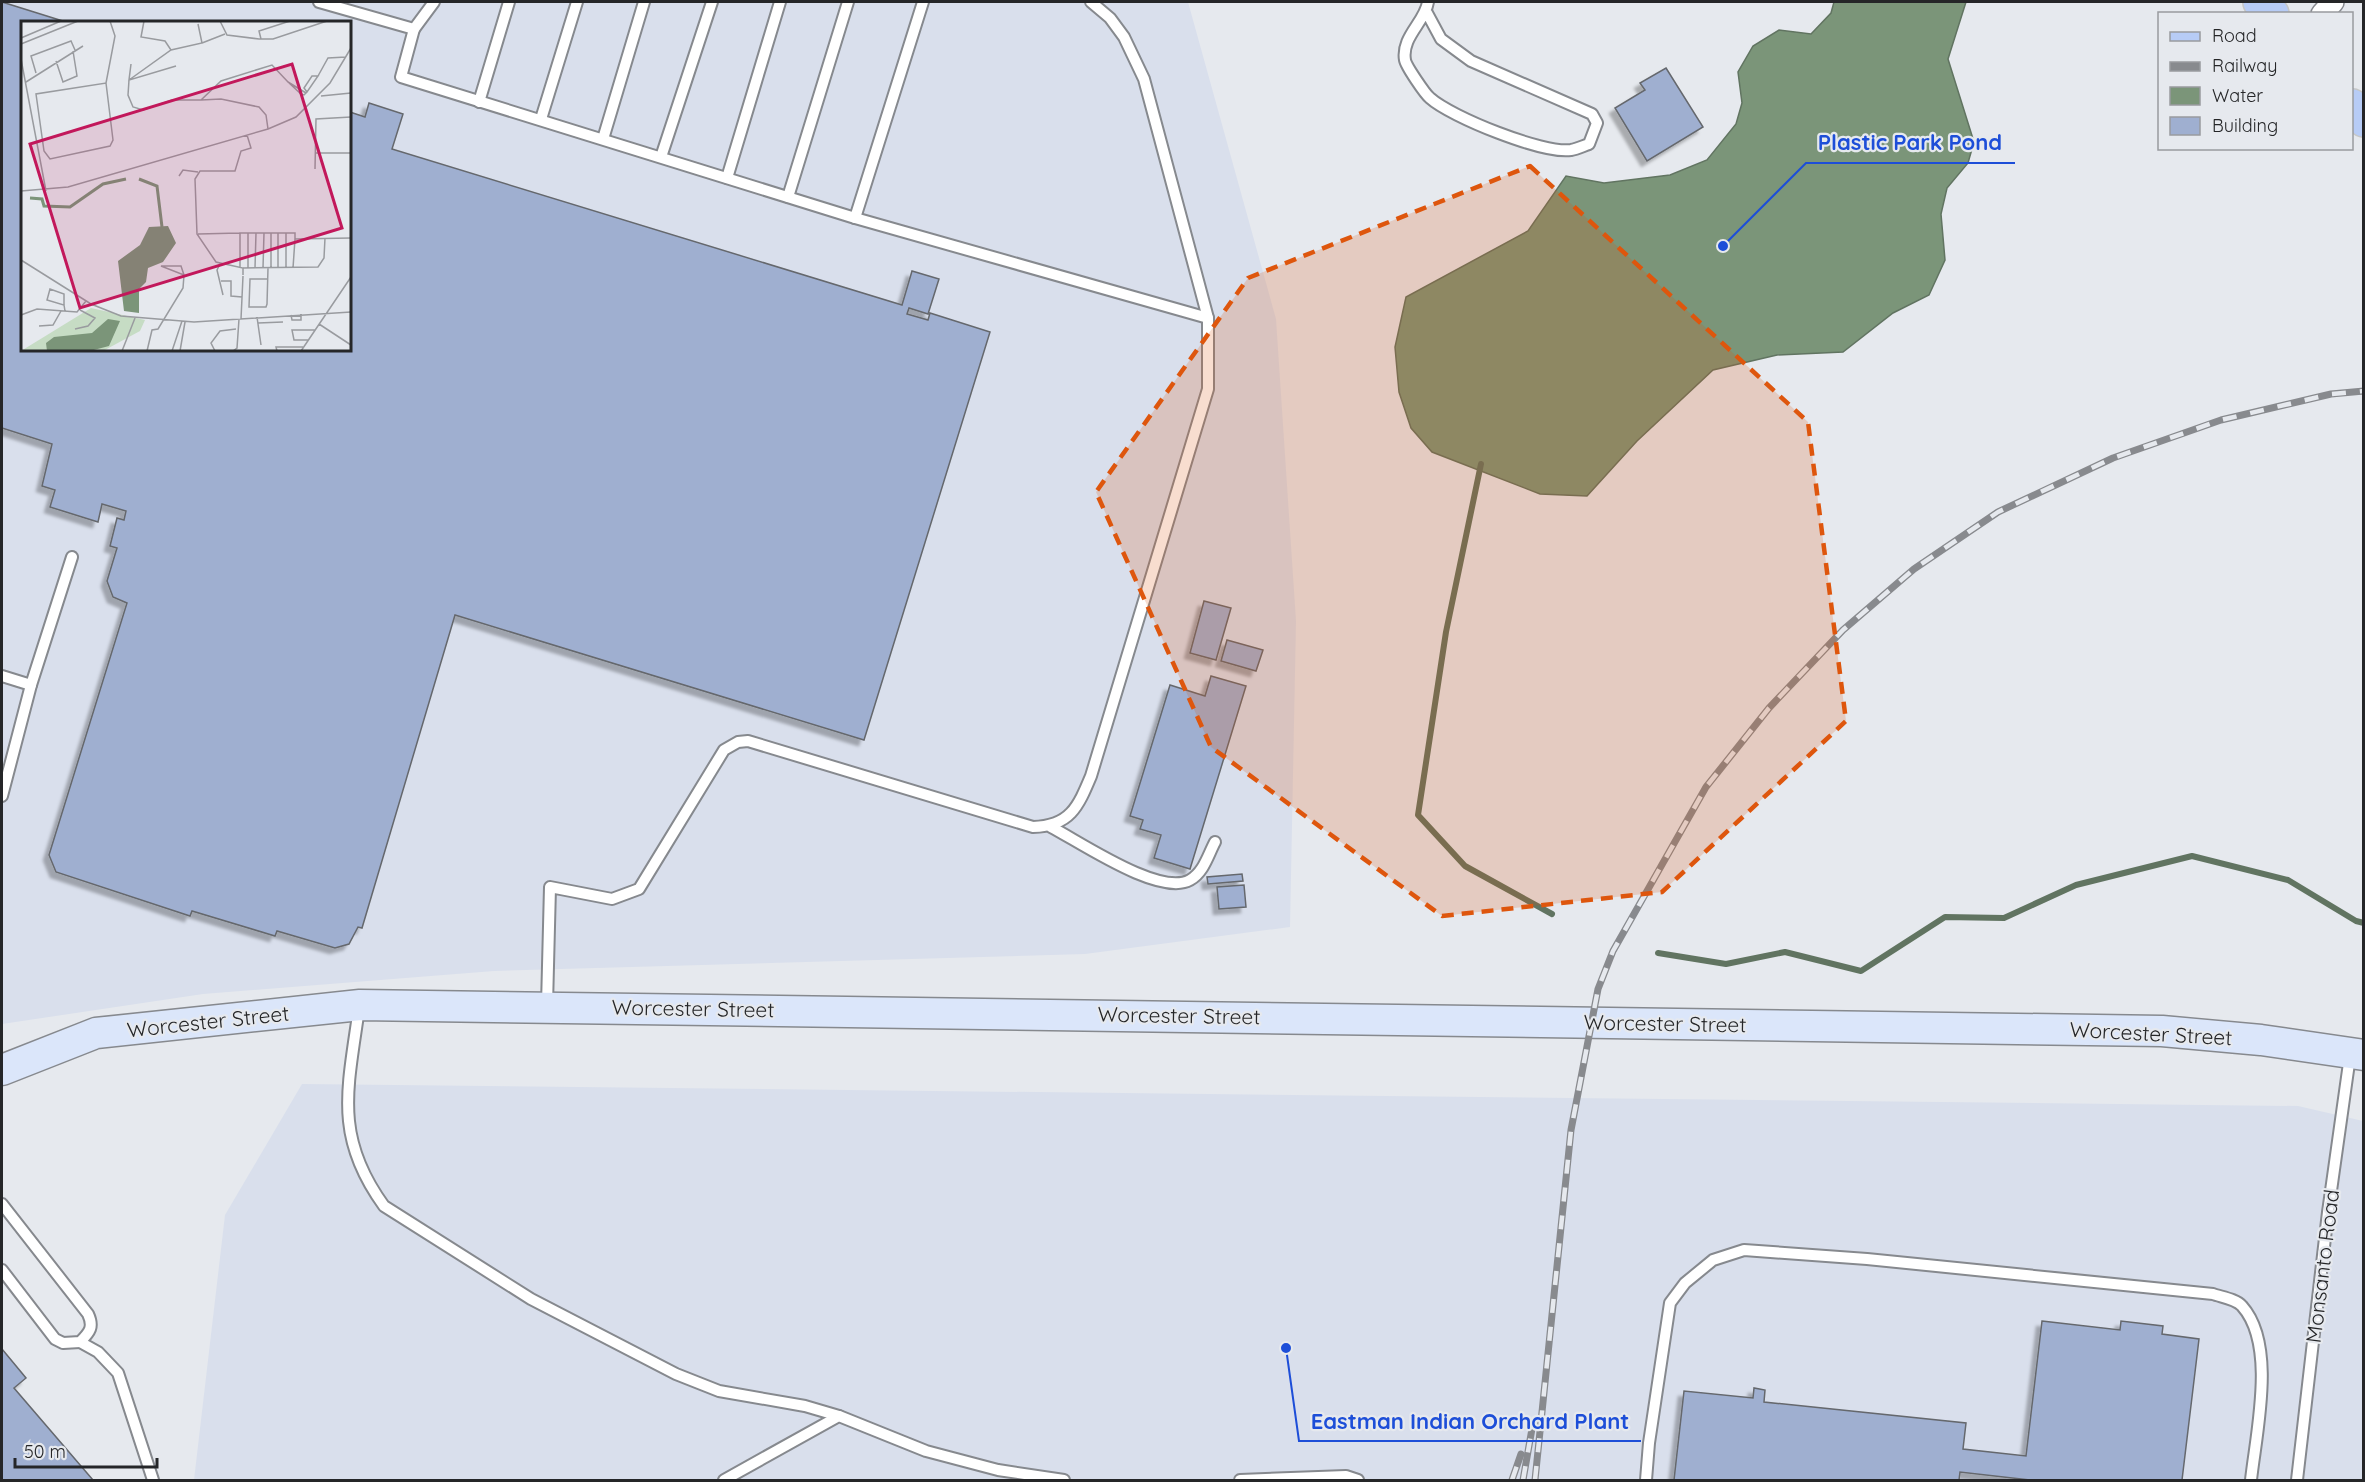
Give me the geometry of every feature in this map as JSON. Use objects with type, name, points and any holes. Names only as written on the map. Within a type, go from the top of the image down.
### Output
[{"type":"main road","points":[[2353,107],[2364,120]]},
{"type":"main road","name":"Worcester Street","points":[[2,1070],[96,1033],[360,1005],[2150,1031],[2212,1035],[2357,1054]]},
{"type":"lane","points":[[318,2],[414,29]]},
{"type":"lane","points":[[434,2],[414,29],[401,77],[855,218],[1208,318]]},
{"type":"lane","points":[[479,102],[509,2]]},
{"type":"lane","points":[[541,119],[577,2]]},
{"type":"lane","points":[[603,139],[644,2]]},
{"type":"lane","points":[[661,157],[712,2]]},
{"type":"lane","points":[[727,178],[780,2]]},
{"type":"lane","points":[[788,197],[848,2]]},
{"type":"lane","points":[[855,218],[923,2]]},
{"type":"lane","points":[[1427,13],[1441,39],[1471,61],[1592,114],[1597,123],[1588,144],[1571,150],[1543,148],[1468,121],[1429,98],[1405,61],[1406,46],[1427,13],[1428,2]]},
{"type":"lane","points":[[547,1006],[550,887],[612,898],[639,889],[724,750],[738,742],[748,741],[1033,827],[1051,826],[1072,813],[1080,801],[1091,776],[1208,388],[1208,318],[1144,80],[1124,37],[1100,4]]},
{"type":"lane","points":[[2,796],[31,685],[72,557]]},
{"type":"lane","points":[[2,676],[31,685]]},
{"type":"lane","points":[[1051,826],[1149,879],[1170,883],[1189,881],[1200,872],[1215,842]]},
{"type":"lane","points":[[360,1005],[346,1100],[348,1123],[352,1148],[367,1184],[384,1206],[531,1299],[676,1374],[718,1391],[805,1406],[839,1416],[926,1451],[998,1470],[1064,1480]]},
{"type":"lane","name":"Monsanto Road","points":[[2297,1480],[2328,1212],[2357,1054]]},
{"type":"lane","points":[[2,1204],[88,1314],[92,1323],[90,1332],[80,1342]]},
{"type":"lane","points":[[1646,1480],[1670,1304],[1684,1283],[1713,1260],[1744,1250],[1867,1259],[2213,1294],[2241,1304],[2252,1320],[2260,1347],[2262,1390],[2251,1480]]},
{"type":"lane","points":[[2,1270],[54,1339],[63,1343],[80,1342],[98,1352],[118,1373],[153,1480]]},
{"type":"lane","points":[[724,1480],[839,1416]]},
{"type":"lane","points":[[1240,1480],[1346,1476],[1358,1480]]},
{"type":"highlighted area","points":[[1530,166],[1808,422],[1846,721],[1662,892],[1442,916],[1211,747],[1096,492],[1248,278]]},
{"type":"shaded area","points":[[2,2],[1188,2],[1276,319],[1296,621],[1290,927],[1085,954],[494,971],[203,994],[2,1024]]},
{"type":"shaded area","points":[[302,1084],[2298,1106],[2363,1121],[2363,1480],[194,1480],[225,1215]]},
{"type":"water","points":[[1834,2],[1966,2],[1948,59],[1974,142],[1968,163],[1947,188],[1941,214],[1945,260],[1929,295],[1893,313],[1843,352],[1777,355],[1713,370],[1637,441],[1587,496],[1540,494],[1432,452],[1411,428],[1399,392],[1395,347],[1406,297],[1528,231],[1566,176],[1604,183],[1670,175],[1707,160],[1736,124],[1742,103],[1738,72],[1753,46],[1779,30],[1811,34],[1831,13]]},
{"type":"building","points":[[2,2],[63,21],[21,21],[21,351],[351,351],[351,112],[365,117],[369,103],[403,114],[392,149],[902,305],[912,271],[939,279],[928,314],[909,308],[907,314],[928,320],[930,313],[990,332],[864,740],[455,615],[362,928],[358,927],[349,944],[335,948],[277,931],[275,936],[192,911],[190,916],[56,872],[49,855],[127,603],[113,597],[107,581],[117,548],[110,546],[117,518],[124,520],[126,511],[102,504],[98,522],[50,507],[55,490],[42,486],[52,444],[2,428]]},
{"type":"building","points":[[1666,68],[1703,127],[1647,161],[1615,108],[1645,90],[1640,83]]},
{"type":"building","points":[[1204,601],[1231,608],[1216,660],[1190,653]]},
{"type":"building","points":[[1227,640],[1263,650],[1256,671],[1221,661]]},
{"type":"building","points":[[1211,676],[1246,686],[1190,869],[1154,858],[1161,835],[1140,829],[1143,820],[1130,816],[1170,685],[1205,696]]},
{"type":"building","points":[[1242,874],[1243,881],[1208,884],[1207,877]]},
{"type":"building","points":[[1244,885],[1246,907],[1219,909],[1217,887]]},
{"type":"building","points":[[2042,1321],[2120,1330],[2121,1321],[2163,1326],[2162,1334],[2199,1339],[2182,1480],[2030,1480],[1960,1472],[1959,1480],[1674,1480],[1684,1391],[1753,1398],[1754,1388],[1765,1390],[1764,1402],[1966,1423],[1963,1449],[2026,1456]]},
{"type":"building","points":[[2,1349],[26,1378],[14,1388],[93,1480],[2,1480]]},
{"type":"waterway","points":[[1481,464],[1446,632],[1418,815],[1465,866],[1552,914]]},
{"type":"waterway","points":[[1658,953],[1726,964],[1785,952],[1861,971],[1945,917],[2004,918],[2076,885],[2192,856],[2288,880],[2356,921],[2364,923]]},
{"type":"railway","points":[[1535,1480],[1571,1130],[1598,989],[1613,951],[1706,787],[1769,708],[1843,630],[1914,569],[1998,512],[2113,458],[2221,420],[2331,394],[2364,391]]},
{"type":"railway","points":[[1523,1480],[1533,1423]]},
{"type":"railway","points":[[1512,1480],[1521,1454]]},
{"type":"place","name":"Plastic Park Pond","points":[[1723,246]]},
{"type":"place","name":"Eastman Indian Orchard Plant","points":[[1286,1348]]}]
